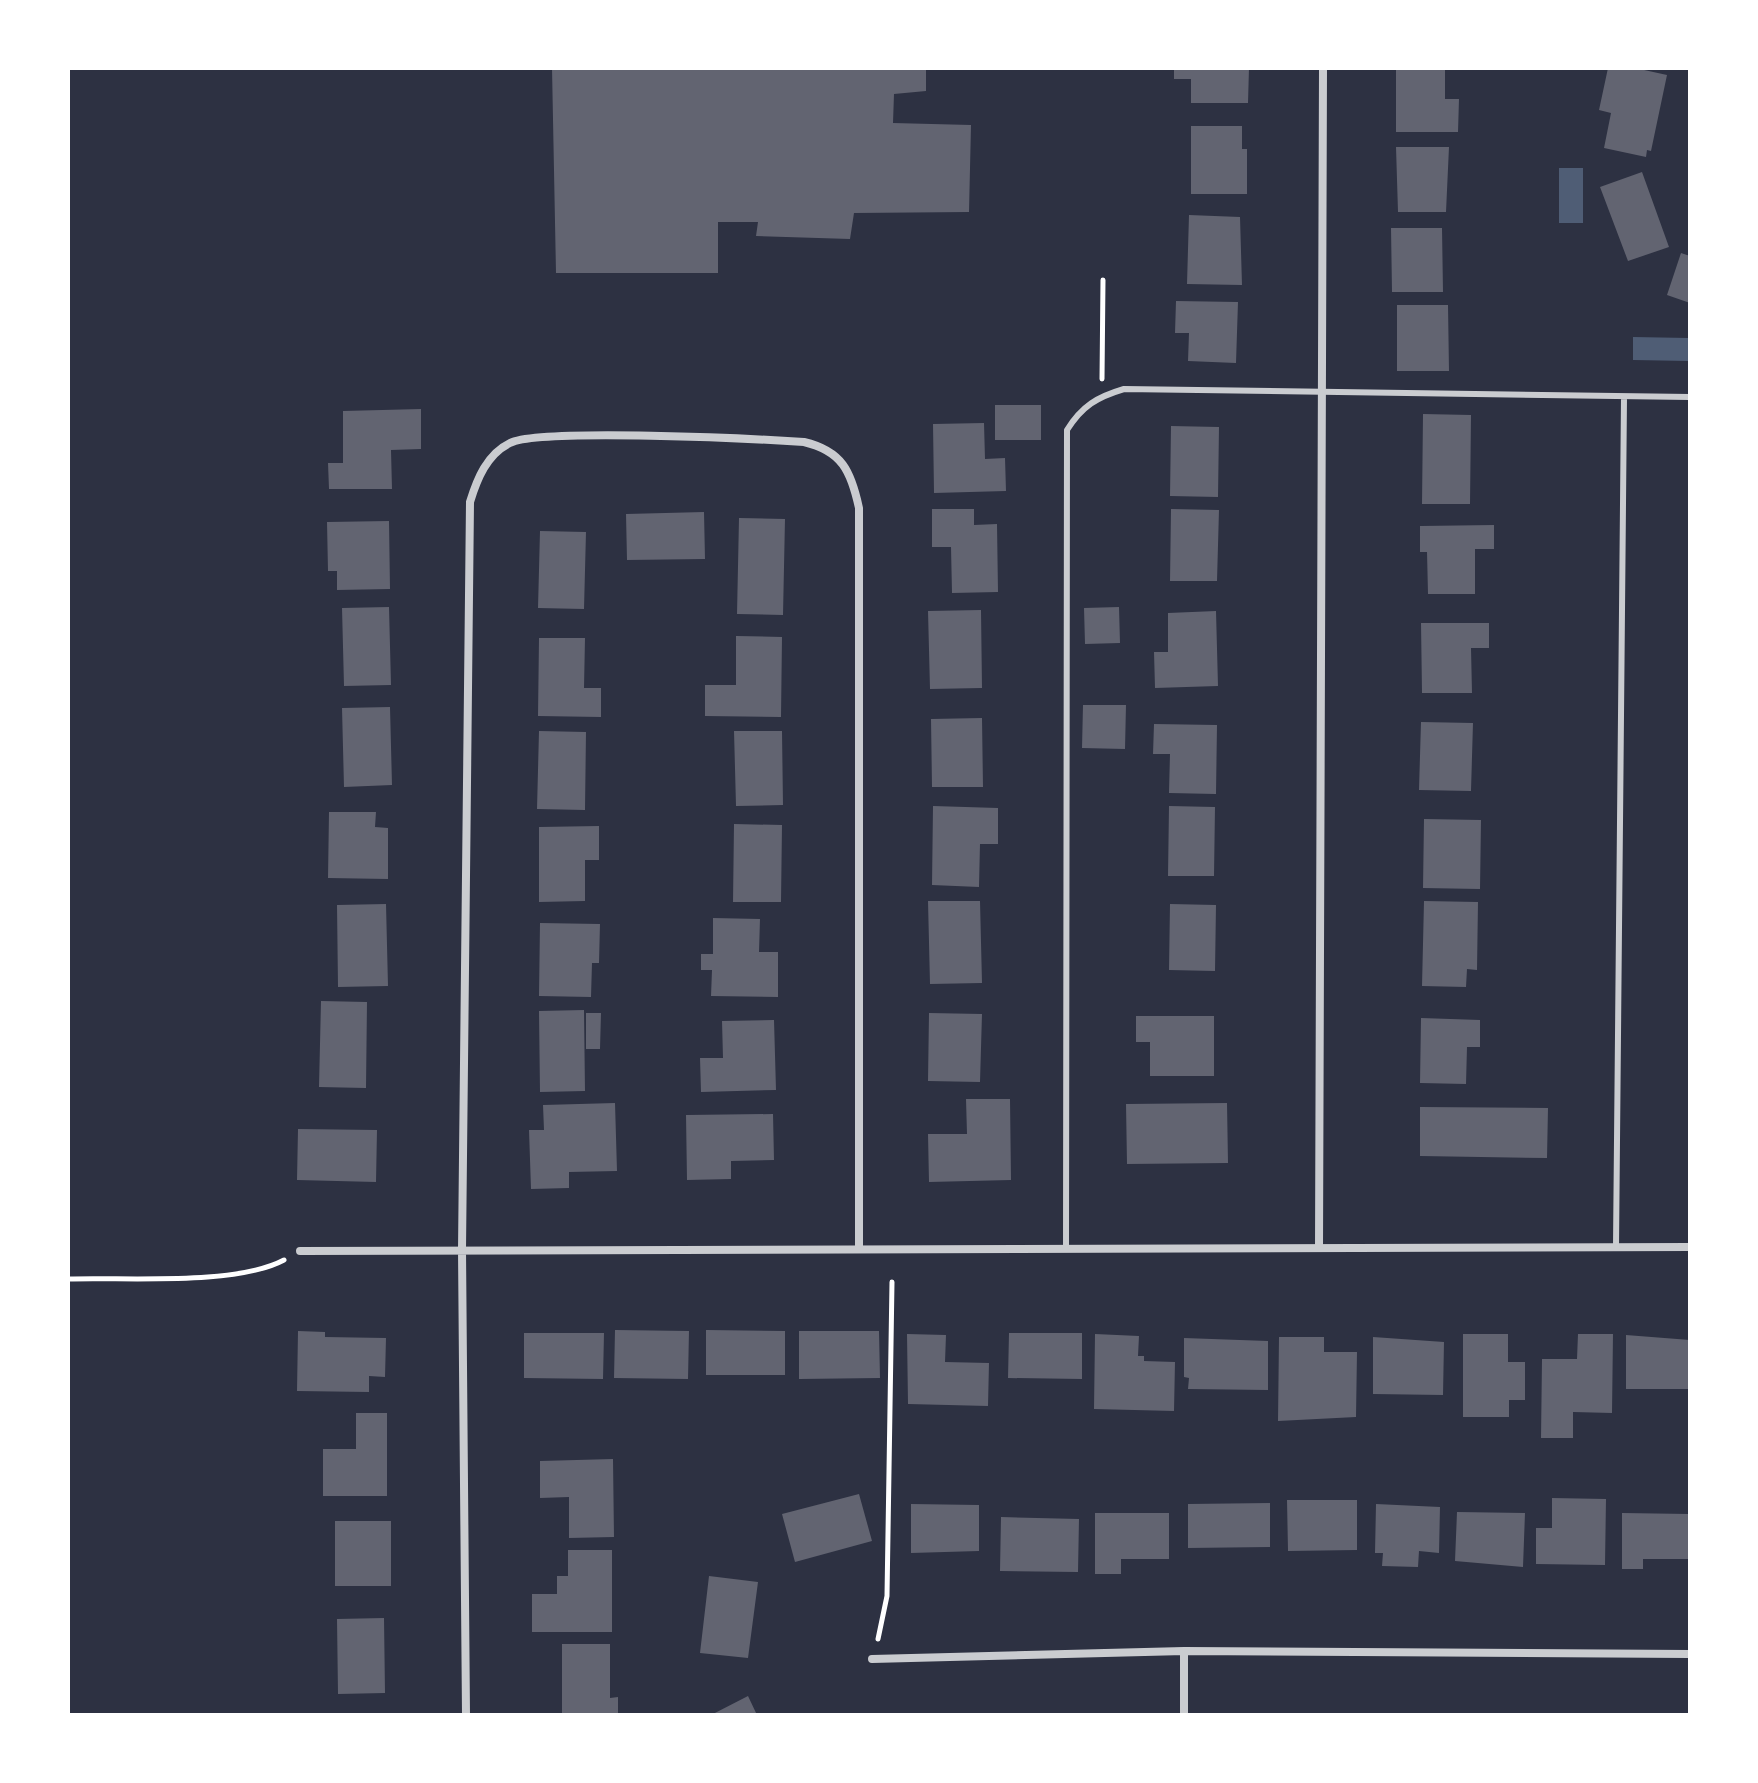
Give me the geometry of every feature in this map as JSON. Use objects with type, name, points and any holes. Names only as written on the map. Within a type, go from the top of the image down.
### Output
[{"type":"street","points":[[1319,1247],[1323,68]]},
{"type":"street","points":[[466,1715],[462,1250],[470,502],[486,464],[499,449],[514,440],[589,437],[804,442],[826,447],[842,463],[853,482],[859,508],[859,1249]]},
{"type":"street","points":[[300,1251],[1690,1247]]},
{"type":"street","points":[[1184,1651],[1184,1715]]},
{"type":"street","points":[[872,1659],[1184,1651],[1690,1654]]},
{"type":"lane","points":[[1066,1249],[1067,430],[1081,409],[1101,396],[1124,389],[1690,397]]},
{"type":"lane","points":[[1616,1247],[1624,398]]},
{"type":"path","points":[[1101,396],[1103,280]]},
{"type":"path","points":[[68,1279],[198,1276],[268,1268],[300,1251]]},
{"type":"path","points":[[872,1659],[887,1596],[892,1282]]},
{"type":"water","points":[[1559,168],[1583,168],[1583,223],[1559,223]]},
{"type":"water","points":[[1633,337],[1689,338],[1689,361],[1633,360]]},
{"type":"building","points":[[552,68],[926,68],[926,91],[894,94],[893,123],[971,125],[969,212],[854,213],[850,239],[756,236],[758,222],[718,222],[718,273],[556,273]]},
{"type":"building","points":[[1174,68],[1249,68],[1248,103],[1191,103],[1191,79],[1174,79]]},
{"type":"building","points":[[1396,68],[1445,69],[1445,99],[1459,99],[1458,132],[1396,132]]},
{"type":"building","points":[[1608,68],[1635,68],[1667,75],[1651,151],[1647,150],[1646,157],[1604,148],[1611,113],[1599,110]]},
{"type":"building","points":[[1191,126],[1242,126],[1242,149],[1247,149],[1247,194],[1191,194]]},
{"type":"building","points":[[1396,147],[1449,147],[1446,212],[1398,212]]},
{"type":"building","points":[[1642,172],[1669,247],[1628,261],[1600,187]]},
{"type":"building","points":[[1189,215],[1240,217],[1242,285],[1187,284]]},
{"type":"building","points":[[1391,228],[1442,228],[1443,292],[1392,292]]},
{"type":"building","points":[[1681,253],[1690,256],[1690,303],[1667,295]]},
{"type":"building","points":[[1176,301],[1238,302],[1236,363],[1188,361],[1189,333],[1175,333]]},
{"type":"building","points":[[1397,305],[1448,305],[1449,371],[1397,371]]},
{"type":"building","points":[[995,405],[1041,405],[1041,440],[995,440]]},
{"type":"building","points":[[421,409],[421,449],[391,450],[392,489],[329,489],[328,463],[343,463],[343,411]]},
{"type":"building","points":[[1423,414],[1471,415],[1470,504],[1422,504]]},
{"type":"building","points":[[984,423],[985,459],[1005,458],[1006,491],[934,493],[933,424]]},
{"type":"building","points":[[1171,426],[1219,427],[1218,497],[1170,496]]},
{"type":"building","points":[[932,509],[974,509],[974,525],[997,524],[998,592],[952,593],[951,547],[932,547]]},
{"type":"building","points":[[1171,509],[1219,510],[1217,581],[1170,581]]},
{"type":"building","points":[[704,512],[705,559],[627,560],[626,514]]},
{"type":"building","points":[[739,518],[785,519],[783,615],[737,614]]},
{"type":"building","points":[[389,521],[390,589],[337,590],[337,571],[328,571],[327,522]]},
{"type":"building","points":[[1494,525],[1494,549],[1475,549],[1475,594],[1428,594],[1427,552],[1420,552],[1420,526]]},
{"type":"building","points":[[540,531],[586,532],[584,609],[538,608]]},
{"type":"building","points":[[389,607],[391,685],[344,686],[342,608]]},
{"type":"building","points":[[1119,607],[1120,643],[1085,644],[1084,608]]},
{"type":"building","points":[[981,610],[982,688],[930,689],[928,611]]},
{"type":"building","points":[[1216,611],[1218,686],[1155,688],[1154,652],[1168,652],[1168,613]]},
{"type":"building","points":[[1421,623],[1489,623],[1489,648],[1471,648],[1472,693],[1422,693]]},
{"type":"building","points":[[736,636],[782,637],[781,717],[705,716],[705,685],[736,685]]},
{"type":"building","points":[[539,638],[585,638],[584,688],[601,688],[601,717],[538,716]]},
{"type":"building","points":[[1083,705],[1126,705],[1125,749],[1082,748]]},
{"type":"building","points":[[390,707],[392,785],[344,787],[342,708]]},
{"type":"building","points":[[982,718],[983,787],[932,787],[931,719]]},
{"type":"building","points":[[1421,722],[1473,723],[1471,791],[1419,790]]},
{"type":"building","points":[[1154,724],[1217,725],[1216,794],[1169,793],[1170,754],[1153,754]]},
{"type":"building","points":[[539,731],[586,732],[585,810],[537,809]]},
{"type":"building","points":[[734,731],[782,731],[783,805],[736,806]]},
{"type":"building","points":[[933,806],[998,808],[998,844],[980,844],[979,887],[932,885]]},
{"type":"building","points":[[1169,806],[1215,807],[1214,876],[1168,876]]},
{"type":"building","points":[[329,812],[376,812],[375,827],[388,828],[388,879],[328,878]]},
{"type":"building","points":[[1424,819],[1481,820],[1480,889],[1423,888]]},
{"type":"building","points":[[734,824],[782,825],[781,902],[733,902]]},
{"type":"building","points":[[599,826],[599,860],[585,860],[585,901],[539,902],[539,827]]},
{"type":"building","points":[[928,901],[980,901],[982,983],[930,984]]},
{"type":"building","points":[[1424,901],[1478,902],[1477,970],[1467,969],[1466,987],[1422,986]]},
{"type":"building","points":[[386,904],[388,986],[338,987],[337,905]]},
{"type":"building","points":[[1170,904],[1216,905],[1215,971],[1169,970]]},
{"type":"building","points":[[713,918],[760,919],[759,952],[778,952],[778,997],[711,996],[712,970],[701,970],[701,954],[713,954]]},
{"type":"building","points":[[540,923],[600,924],[599,963],[592,963],[591,997],[539,996]]},
{"type":"building","points":[[321,1001],[367,1002],[366,1088],[319,1087]]},
{"type":"building","points":[[584,1010],[585,1091],[540,1092],[539,1011]]},
{"type":"building","points":[[586,1013],[601,1013],[600,1049],[586,1049]]},
{"type":"building","points":[[929,1013],[982,1014],[980,1082],[928,1081]]},
{"type":"building","points":[[1136,1016],[1214,1016],[1214,1076],[1150,1076],[1150,1042],[1136,1042]]},
{"type":"building","points":[[1421,1018],[1480,1020],[1480,1047],[1467,1047],[1466,1084],[1420,1083]]},
{"type":"building","points":[[774,1020],[776,1090],[701,1092],[700,1058],[723,1058],[722,1021]]},
{"type":"building","points":[[966,1099],[1010,1099],[1011,1180],[929,1182],[928,1134],[967,1134]]},
{"type":"building","points":[[615,1103],[617,1171],[569,1172],[569,1188],[531,1189],[529,1130],[544,1130],[543,1105]]},
{"type":"building","points":[[1227,1103],[1228,1163],[1127,1164],[1126,1104]]},
{"type":"building","points":[[1420,1107],[1548,1108],[1547,1158],[1420,1156]]},
{"type":"building","points":[[773,1114],[774,1160],[731,1161],[731,1179],[687,1180],[686,1115]]},
{"type":"building","points":[[298,1129],[377,1130],[376,1182],[297,1180]]},
{"type":"building","points":[[615,1330],[689,1331],[688,1379],[614,1378]]},
{"type":"building","points":[[706,1330],[785,1331],[785,1375],[706,1375]]},
{"type":"building","points":[[298,1331],[325,1332],[325,1337],[386,1338],[385,1377],[369,1376],[369,1392],[297,1391]]},
{"type":"building","points":[[799,1331],[879,1331],[880,1378],[799,1379]]},
{"type":"building","points":[[524,1333],[604,1333],[603,1379],[524,1378]]},
{"type":"building","points":[[1009,1333],[1082,1333],[1082,1379],[1008,1378]]},
{"type":"building","points":[[907,1334],[946,1335],[945,1362],[989,1363],[988,1406],[908,1404]]},
{"type":"building","points":[[1095,1334],[1139,1336],[1138,1356],[1144,1356],[1144,1361],[1175,1362],[1174,1411],[1094,1409]]},
{"type":"building","points":[[1463,1334],[1508,1334],[1508,1362],[1525,1362],[1525,1400],[1509,1400],[1509,1417],[1463,1417]]},
{"type":"building","points":[[1578,1334],[1613,1334],[1612,1413],[1573,1412],[1573,1438],[1541,1438],[1542,1359],[1577,1359]]},
{"type":"building","points":[[1626,1335],[1690,1340],[1690,1389],[1626,1389]]},
{"type":"building","points":[[1279,1337],[1324,1337],[1324,1352],[1357,1352],[1356,1417],[1278,1421]]},
{"type":"building","points":[[1373,1337],[1444,1342],[1443,1395],[1373,1394]]},
{"type":"building","points":[[1184,1338],[1268,1341],[1268,1390],[1188,1389],[1189,1378],[1184,1377]]},
{"type":"building","points":[[356,1413],[387,1413],[387,1496],[323,1496],[323,1449],[356,1449]]},
{"type":"building","points":[[613,1459],[614,1537],[569,1538],[569,1497],[540,1498],[540,1461]]},
{"type":"building","points":[[859,1494],[872,1541],[795,1562],[782,1514]]},
{"type":"building","points":[[1552,1498],[1606,1499],[1605,1565],[1536,1564],[1536,1528],[1552,1528]]},
{"type":"building","points":[[1287,1500],[1357,1500],[1357,1550],[1288,1551]]},
{"type":"building","points":[[1270,1503],[1270,1547],[1188,1548],[1188,1504]]},
{"type":"building","points":[[911,1504],[979,1505],[979,1551],[911,1553]]},
{"type":"building","points":[[1376,1504],[1440,1507],[1439,1553],[1419,1551],[1418,1567],[1382,1566],[1383,1553],[1375,1553]]},
{"type":"building","points":[[1457,1512],[1525,1513],[1523,1567],[1455,1561]]},
{"type":"building","points":[[1095,1513],[1169,1513],[1169,1559],[1121,1559],[1121,1574],[1095,1574]]},
{"type":"building","points":[[1622,1513],[1689,1514],[1688,1559],[1643,1559],[1643,1569],[1622,1569]]},
{"type":"building","points":[[1001,1517],[1079,1519],[1078,1572],[1000,1571]]},
{"type":"building","points":[[335,1521],[391,1521],[391,1586],[335,1586]]},
{"type":"building","points":[[568,1550],[612,1550],[612,1632],[532,1632],[532,1594],[557,1594],[557,1576],[568,1576]]},
{"type":"building","points":[[709,1576],[758,1582],[748,1658],[700,1653]]},
{"type":"building","points":[[384,1618],[385,1693],[338,1694],[337,1619]]},
{"type":"building","points":[[562,1644],[610,1644],[610,1698],[618,1697],[618,1715],[562,1715]]},
{"type":"building","points":[[748,1696],[757,1715],[711,1715]]}]
